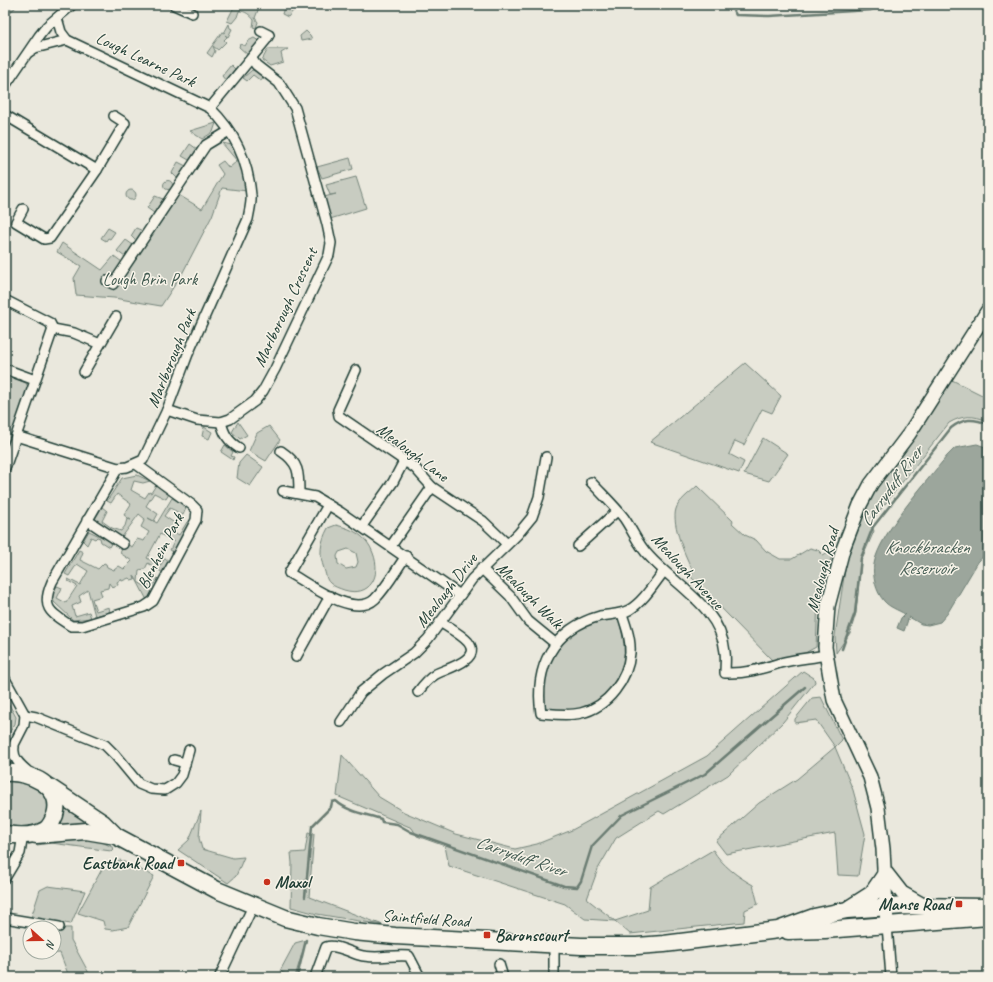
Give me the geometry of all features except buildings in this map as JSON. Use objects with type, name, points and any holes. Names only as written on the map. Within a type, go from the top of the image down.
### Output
[{"type":"highway","name":"Saintfield Road","points":[[5,773],[26,774],[35,778],[102,824],[116,836],[217,890],[285,918],[354,932],[554,945],[612,946],[664,944],[778,930],[825,930],[926,906],[988,907]]},
{"type":"highway","points":[[16,836],[45,830],[54,818],[57,802],[49,787]]},
{"type":"highway","name":"Saintfield Road","points":[[16,836],[86,831],[116,836]]},
{"type":"highway","points":[[847,910],[872,894],[884,872]]},
{"type":"highway","name":"Saintfield Road","points":[[778,930],[814,917],[847,910],[887,916],[964,918],[988,917]]},
{"type":"highway","points":[[814,917],[834,920],[887,916]]},
{"type":"street","points":[[5,86],[43,31],[72,5]]},
{"type":"street","points":[[174,5],[192,13]]},
{"type":"street","points":[[28,53],[35,48],[67,40],[61,32],[57,18]]},
{"type":"street","points":[[210,108],[252,59],[269,35],[261,31]]},
{"type":"street","name":"Lough Learne Park","points":[[67,40],[210,108]]},
{"type":"street","name":"Marlborough Crescent","points":[[221,422],[230,419],[254,401],[263,391],[329,256],[330,243],[327,224],[295,108],[279,83],[256,65],[252,59]]},
{"type":"street","name":"Marlborough Park","points":[[136,464],[143,460],[148,453],[168,410],[188,354],[248,219],[251,196],[240,148],[229,131],[210,108]]},
{"type":"street","points":[[5,115],[97,170]]},
{"type":"street","points":[[23,209],[16,222],[44,239],[50,238],[97,170],[125,123],[114,116]]},
{"type":"street","points":[[107,281],[113,284],[206,145],[229,131]]},
{"type":"street","points":[[5,300],[50,323],[53,329],[5,468]]},
{"type":"street","name":"Mealough Road","points":[[887,916],[881,828],[876,798],[870,777],[834,700],[826,654],[826,619],[832,588],[843,549],[860,505],[871,484],[909,434],[988,310]]},
{"type":"street","points":[[84,372],[116,317]]},
{"type":"street","points":[[53,329],[74,333],[100,344]]},
{"type":"street","points":[[5,369],[35,380]]},
{"type":"street","name":"Mealough Lane","points":[[356,370],[338,410],[339,416],[415,468],[432,487],[483,521],[507,544]]},
{"type":"street","points":[[168,410],[197,420],[221,422],[224,434],[232,444],[239,448]]},
{"type":"street","points":[[16,436],[118,468],[136,464]]},
{"type":"street","points":[[281,451],[292,458],[296,466],[299,493]]},
{"type":"street","name":"Mealough Drive","points":[[341,722],[361,692],[383,674],[414,653],[428,639],[481,568],[507,544],[532,517],[539,497],[546,457]]},
{"type":"street","points":[[362,526],[393,482],[404,461]]},
{"type":"street","name":"Blenheim Park","points":[[118,468],[52,582],[46,597],[48,607],[72,626],[88,624],[144,606],[153,601],[196,520],[197,510],[192,504],[136,464]]},
{"type":"street","name":"Mealough Avenue","points":[[591,482],[624,518],[640,546],[709,614],[721,635],[725,651],[725,673],[739,674],[761,670],[780,663],[826,654]]},
{"type":"street","points":[[392,546],[432,487]]},
{"type":"street","points":[[283,491],[315,497],[392,546],[460,595]]},
{"type":"street","points":[[328,505],[289,573],[330,596],[353,606],[363,606],[374,600],[406,556]]},
{"type":"street","points":[[578,546],[617,511]]},
{"type":"street","points":[[87,520],[123,544]]},
{"type":"street","name":"Mealough Walk","points":[[481,568],[510,596],[528,621],[556,644]]},
{"type":"street","points":[[622,614],[629,638],[630,653],[621,682],[611,695],[597,706],[582,713],[565,715],[541,713],[539,680],[546,659],[556,644],[582,623],[600,616],[622,614],[638,603],[664,571]]},
{"type":"street","points":[[296,657],[330,596]]},
{"type":"street","points":[[418,692],[424,683],[435,675],[465,662],[469,656],[471,649],[469,642],[440,622]]},
{"type":"street","points":[[5,679],[24,715],[24,725],[5,762]]},
{"type":"street","points":[[24,715],[36,717],[105,745],[138,784],[151,789],[165,790],[176,783],[182,775],[189,750]]},
{"type":"street","points":[[14,746],[14,757],[35,778]]},
{"type":"street","points":[[174,760],[185,763]]},
{"type":"street","points":[[5,878],[14,866],[20,853],[16,836]]},
{"type":"street","points":[[884,872],[902,893],[926,906]]},
{"type":"street","points":[[220,976],[253,906]]},
{"type":"street","points":[[887,916],[891,977]]},
{"type":"street","points":[[5,918],[22,921]]},
{"type":"street","points":[[554,945],[554,977]]},
{"type":"street","points":[[315,977],[326,947],[331,946],[360,956],[409,956],[420,977]]},
{"type":"street","points":[[499,964],[503,977]]},
{"type":"green space","points":[[5,5],[18,5],[5,17]]},
{"type":"green space","points":[[235,5],[260,5],[255,18],[258,22],[256,28],[253,27],[254,20],[244,12],[239,11],[237,17],[232,23],[227,21]]},
{"type":"green space","points":[[279,5],[298,5],[288,17],[282,14],[284,7]]},
{"type":"green space","points":[[229,24],[230,28],[232,29],[228,37],[225,35],[227,37],[224,40],[226,42],[218,50],[213,46],[215,51],[212,57],[207,53],[222,32],[224,33]]},
{"type":"green space","points":[[306,31],[312,39],[301,41],[300,36]]},
{"type":"green space","points":[[254,38],[259,41],[248,55],[239,47],[240,44],[245,46],[248,41]]},
{"type":"green space","points":[[268,49],[288,49],[281,53],[283,62],[270,66],[262,60]]},
{"type":"green space","points":[[231,65],[235,69],[226,81],[222,76]]},
{"type":"green space","points":[[252,70],[263,77],[261,81],[253,75],[247,81],[243,78]]},
{"type":"green space","points":[[216,123],[213,132],[202,139],[190,131]]},
{"type":"green space","name":"Lough Brin Park","points":[[222,143],[232,145],[239,159],[247,191],[222,188],[212,216],[182,274],[161,306],[114,298],[76,295],[74,278],[81,266],[57,252],[62,243],[102,270],[114,256],[122,262],[113,277],[109,275],[110,276],[106,277],[103,284],[114,290],[177,194],[202,209],[223,174],[217,165],[223,161],[229,168],[237,161]]},
{"type":"green space","points":[[190,144],[197,149],[189,160],[182,156]]},
{"type":"green space","points":[[350,158],[353,169],[322,178],[317,167]]},
{"type":"green space","points":[[178,162],[186,166],[177,178],[172,173]]},
{"type":"green space","points":[[356,177],[366,208],[330,219],[324,197],[336,194],[330,195],[326,185]]},
{"type":"green space","points":[[166,181],[170,181],[172,185],[170,189],[166,189],[164,187],[164,183]]},
{"type":"green space","points":[[129,190],[133,190],[136,195],[133,200],[129,200],[126,197],[126,193]]},
{"type":"green space","points":[[155,196],[163,199],[154,213],[147,208]]},
{"type":"green space","points":[[108,228],[115,232],[110,239],[108,238],[106,241],[101,238]]},
{"type":"green space","points":[[136,228],[143,231],[136,241],[131,236]]},
{"type":"green space","points":[[126,240],[133,245],[125,257],[117,251]]},
{"type":"green space","points":[[745,363],[781,396],[772,413],[762,409],[744,445],[735,441],[729,454],[744,462],[739,473],[650,442]]},
{"type":"green space","points":[[5,375],[26,383],[28,387],[5,453]]},
{"type":"green space","points":[[952,380],[988,398],[988,421],[973,417],[964,417],[949,423],[870,523],[874,531],[861,561],[856,613],[850,633],[836,653],[835,636],[848,550],[862,512],[875,488],[903,455]]},
{"type":"green space","points":[[238,422],[247,435],[240,439],[232,432]]},
{"type":"green space","points":[[269,426],[280,440],[266,461],[249,451],[257,433]]},
{"type":"green space","points":[[204,427],[212,432],[209,439],[202,436]]},
{"type":"green space","points":[[763,438],[788,454],[769,481],[744,474]]},
{"type":"green space","points":[[225,445],[233,452],[231,456],[234,457],[233,460],[221,452]]},
{"type":"green space","points":[[246,455],[263,467],[250,486],[237,478],[239,463]]},
{"type":"green space","points":[[137,475],[150,481],[143,483],[134,481],[131,490],[145,498],[149,492],[151,493],[156,485],[169,494],[166,499],[154,493],[146,506],[158,514],[154,521],[148,518],[157,523],[172,498],[187,506],[183,515],[170,508],[164,516],[176,524],[172,531],[179,535],[187,522],[190,523],[175,553],[170,550],[174,542],[160,534],[147,558],[160,566],[165,558],[170,562],[163,573],[148,563],[145,569],[139,570],[138,582],[146,587],[154,576],[159,580],[148,602],[134,575],[135,579],[131,580],[129,578],[122,581],[121,579],[117,582],[118,585],[112,587],[109,583],[108,588],[100,590],[102,596],[92,599],[96,611],[109,607],[110,612],[95,616],[88,590],[79,596],[81,602],[72,606],[75,616],[89,612],[91,618],[73,620],[54,602],[51,595],[57,586],[62,588],[57,598],[66,603],[77,586],[68,581],[68,579],[80,585],[88,571],[77,564],[69,576],[65,574],[79,550],[83,552],[80,560],[98,569],[104,563],[107,567],[114,570],[119,566],[124,569],[132,561],[120,553],[122,549],[128,545],[132,547],[137,539],[144,541],[149,532],[141,527],[145,519],[139,514],[122,537],[97,522],[95,519],[102,507],[107,511],[102,521],[112,528],[121,531],[125,526],[127,519],[131,520],[124,515],[131,504],[117,494],[111,503],[107,501],[122,478]]},
{"type":"green space","points":[[697,486],[733,521],[732,523],[745,535],[756,540],[766,551],[780,559],[792,559],[810,548],[818,550],[823,555],[834,549],[818,601],[816,647],[805,653],[772,660],[691,577],[693,571],[677,532],[675,515],[679,503]]},
{"type":"green space","points":[[336,525],[354,531],[367,542],[373,553],[376,570],[372,583],[367,588],[361,591],[353,592],[333,586],[329,582],[322,564],[321,553],[323,539],[328,528]],"holes":[[[348,549],[356,553],[358,562],[356,567],[346,569],[338,564],[337,556],[339,552]]]},
{"type":"green space","points":[[89,531],[112,542],[109,547],[101,542],[100,538],[97,537],[95,539],[91,537],[87,545],[83,541]]},
{"type":"green space","points":[[612,617],[619,620],[624,652],[622,666],[613,684],[599,699],[582,708],[573,710],[545,709],[543,691],[544,678],[549,660],[556,649],[567,638],[585,625]]},
{"type":"green space","points":[[803,671],[814,678],[815,682],[783,722],[728,775],[664,814],[659,811],[616,838],[598,869],[587,899],[615,921],[585,919],[565,904],[449,866],[445,846],[417,836],[412,828],[337,796],[342,755],[379,797],[404,812],[456,834],[515,849],[537,844],[572,830],[707,756]]},
{"type":"green space","points":[[5,697],[16,717],[15,724],[5,739]]},
{"type":"green space","points":[[821,697],[842,740],[835,747],[816,720],[795,723],[795,719],[812,698]]},
{"type":"green space","points":[[835,747],[853,790],[865,834],[858,876],[838,875],[835,833],[726,854],[716,841],[759,803],[797,779]]},
{"type":"green space","points":[[5,781],[29,785],[43,794],[49,807],[44,821],[41,824],[29,829],[5,829]]},
{"type":"green space","points":[[64,802],[89,821],[89,823],[57,826]]},
{"type":"green space","points":[[201,811],[199,838],[202,849],[233,858],[244,857],[236,876],[228,883],[178,850],[189,840]]},
{"type":"green space","points":[[308,833],[314,834],[309,897],[383,925],[317,914],[291,907],[291,853],[305,852]]},
{"type":"green space","points":[[88,838],[100,841],[114,848],[111,851],[51,843],[37,845],[35,842]]},
{"type":"green space","points":[[713,850],[721,861],[731,870],[753,885],[758,904],[745,910],[744,922],[630,934],[615,921],[648,910],[650,887]]},
{"type":"green space","points":[[120,860],[154,876],[128,927],[113,930],[105,929],[103,921],[78,913],[102,869]]},
{"type":"green space","points":[[48,886],[85,891],[71,924],[62,923],[62,920],[31,918],[40,890]]},
{"type":"green space","points":[[62,928],[71,928],[71,940],[91,977],[66,977],[68,974],[62,958]]},
{"type":"green space","points":[[306,940],[295,977],[290,977],[280,971],[295,943]]},
{"type":"water","name":"Knockbracken Reservoir","points":[[977,444],[988,448],[988,551],[978,562],[947,614],[940,622],[928,625],[921,624],[909,617],[904,631],[897,628],[901,618],[905,614],[886,603],[877,589],[874,579],[874,564],[878,552],[894,523],[916,493],[947,456],[955,448]]},
{"type":"waterway","points":[[730,5],[736,15],[769,16],[870,10],[882,5]]},
{"type":"waterway","name":"Carryduff River","points":[[842,649],[855,613],[861,558],[873,527],[951,428],[960,422],[969,420],[988,424]]},
{"type":"waterway","name":"Carryduff River","points":[[305,897],[312,826],[331,807],[332,802],[336,801],[346,808],[381,819],[382,822],[397,824],[411,832],[564,886],[577,887],[581,881],[592,846],[622,815],[705,774],[805,687]]},
{"type":"waterway","name":"Carryduff River","points":[[297,977],[306,940]]},
{"type":"place","name":"Eastbank Road","points":[[181,863]]},
{"type":"place","name":"Maxol","points":[[267,882]]},
{"type":"place","name":"Manse Road","points":[[959,904]]},
{"type":"place","name":"Baronscourt","points":[[487,935]]}]
